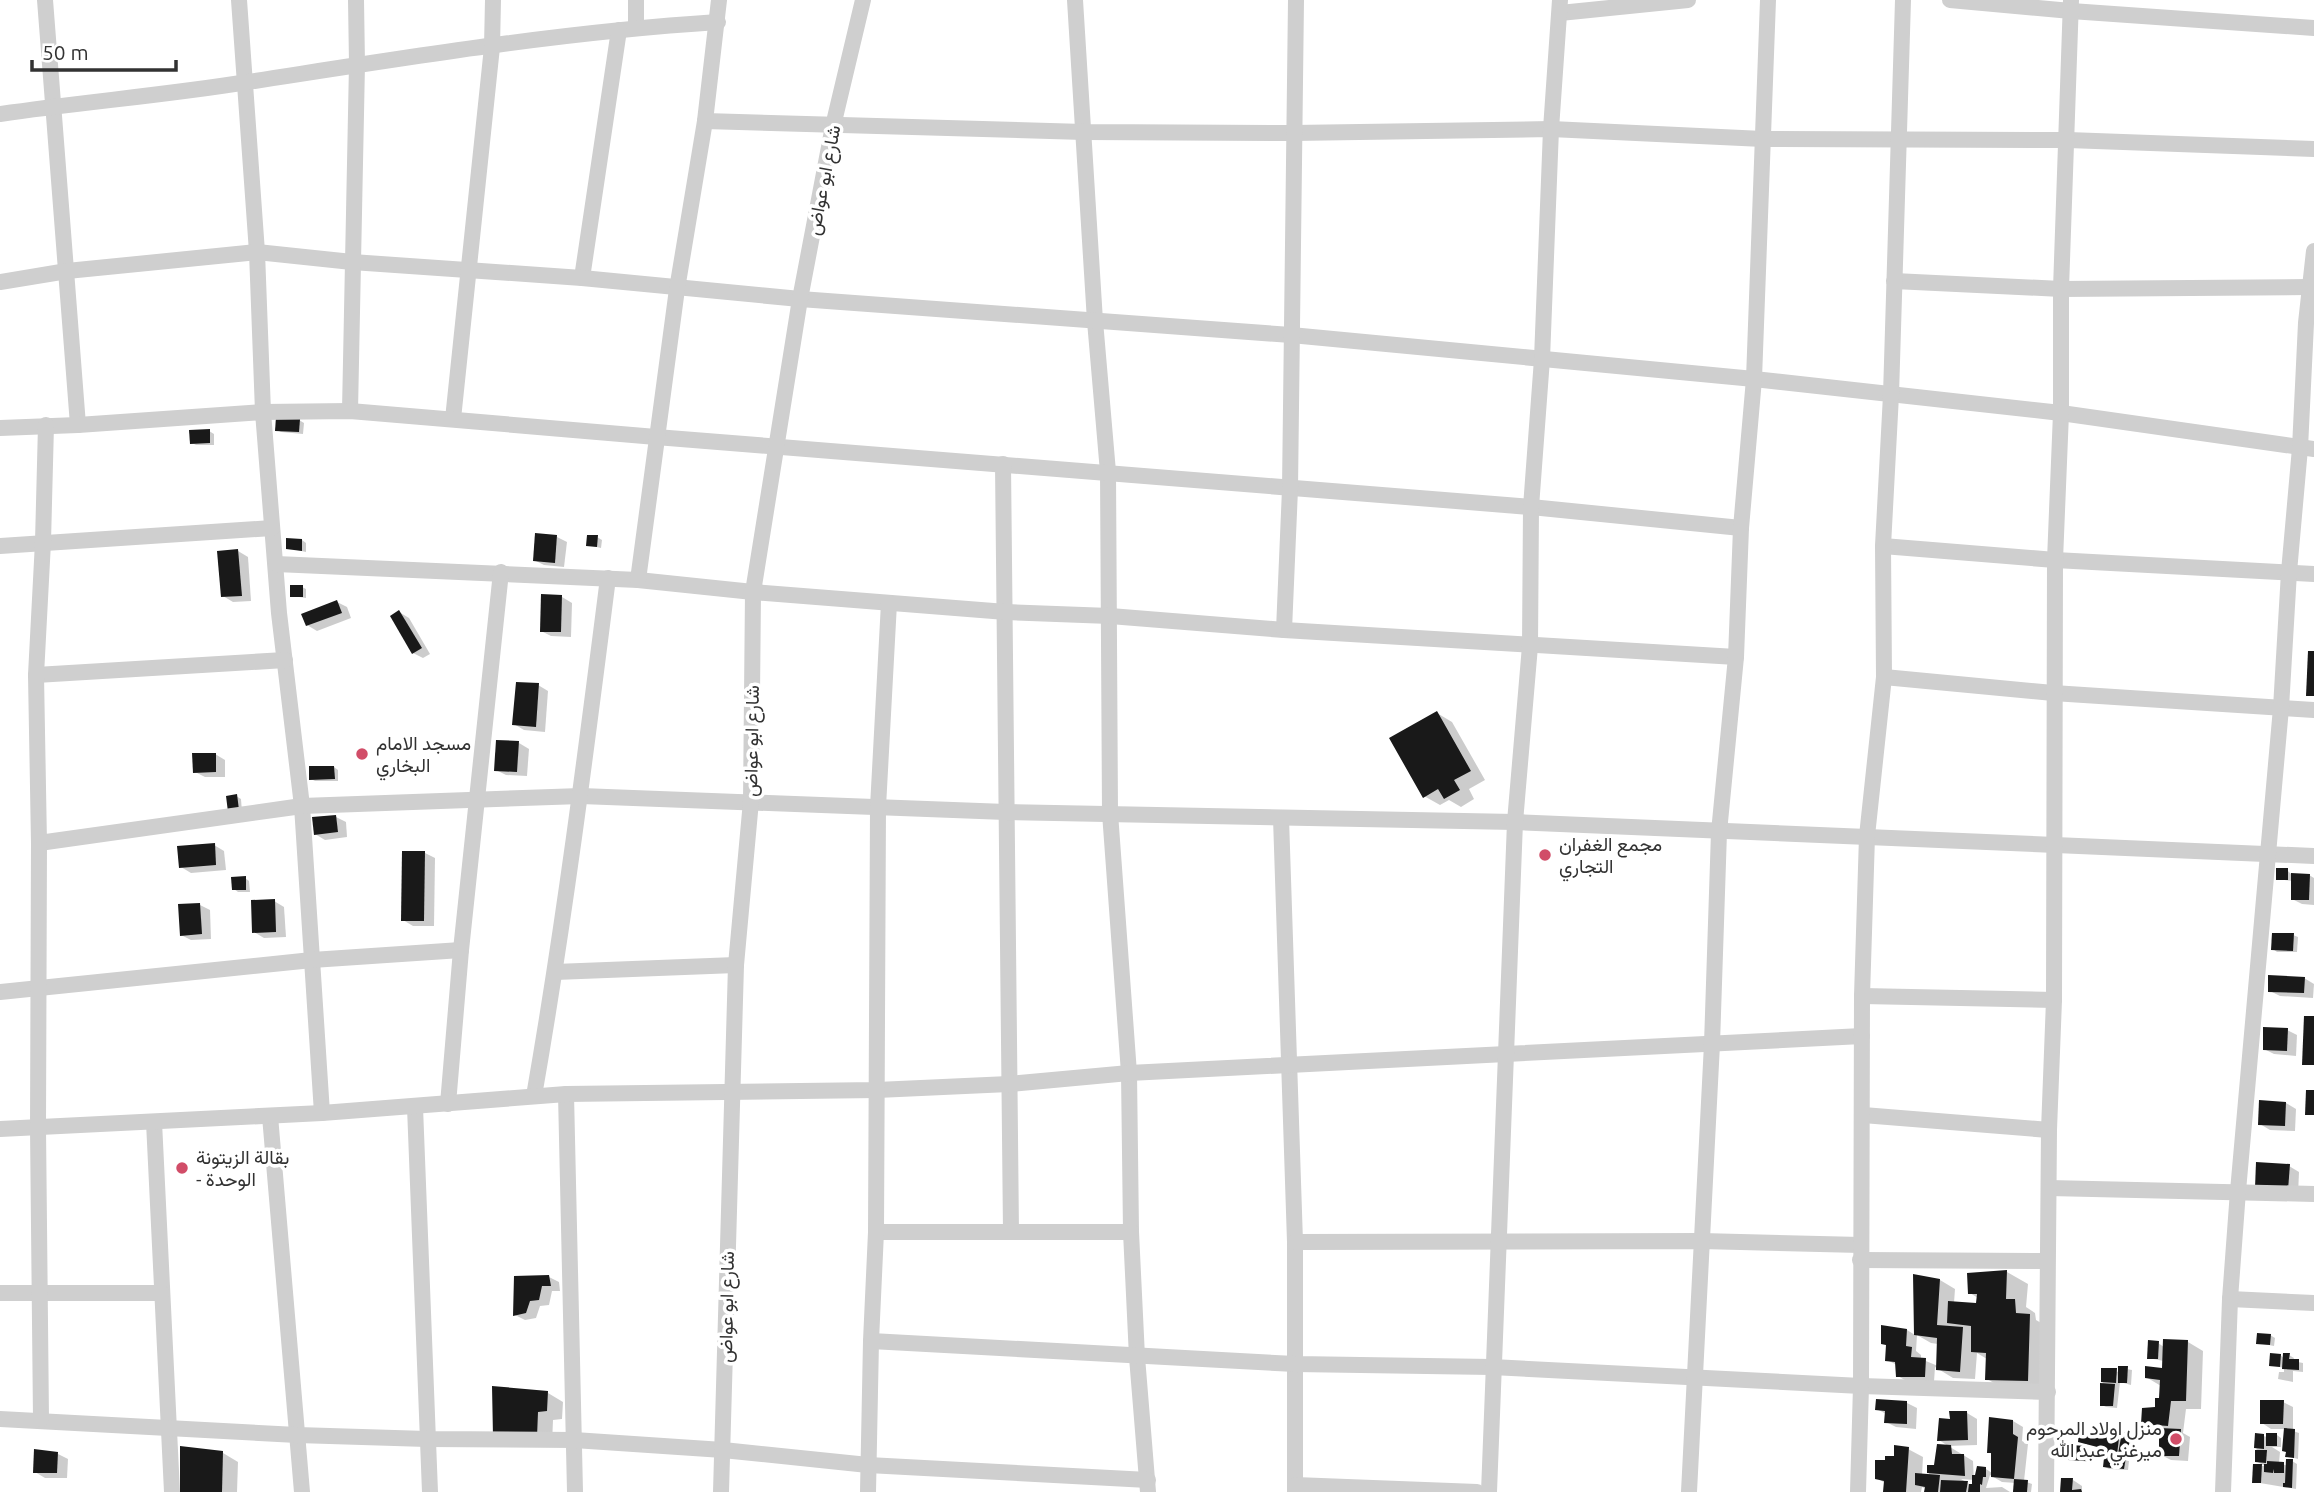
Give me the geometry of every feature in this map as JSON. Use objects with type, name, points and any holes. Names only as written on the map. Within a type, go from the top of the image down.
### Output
[{"type":"street","points":[[45,0],[78,425]]},
{"type":"street","points":[[239,0],[257,252],[263,412],[279,613],[302,806],[322,1113]]},
{"type":"street","points":[[350,411],[356,0]]},
{"type":"street","points":[[453,419],[492,47],[493,0]]},
{"type":"street","points":[[636,0],[636,27]]},
{"type":"street","points":[[638,580],[677,289],[705,121],[719,0]]},
{"type":"street","name":"شارع ابو عواض","points":[[721,1492],[736,965],[751,801],[753,592],[800,299],[833,126],[863,0]]},
{"type":"street","points":[[0,1419],[41,1419],[297,1435],[574,1440],[1148,1486],[1131,1232],[1129,1073],[1110,813],[1108,472],[1095,321],[1075,0]]},
{"type":"street","points":[[1284,630],[1290,489],[1296,0]]},
{"type":"street","points":[[1489,1492],[1516,822],[1530,646],[1531,507],[1542,359],[1551,129],[1560,7],[1688,0]]},
{"type":"street","points":[[1689,1492],[1712,1044],[1719,832],[1736,657],[1741,528],[1754,379],[1768,0]]},
{"type":"street","points":[[1858,1492],[1861,1386],[1862,996],[1867,836],[1884,677],[1882,546],[1891,394],[1903,0]]},
{"type":"street","points":[[1950,0],[2071,6],[2314,28]]},
{"type":"street","points":[[2046,1492],[2049,1130],[2054,1000],[2055,560],[2071,6]]},
{"type":"street","points":[[0,114],[246,83],[357,64],[636,27],[718,22]]},
{"type":"street","points":[[582,278],[619,30]]},
{"type":"street","points":[[705,121],[1084,132],[1293,133],[1551,129],[1763,139],[2068,140],[2314,149]]},
{"type":"street","points":[[2223,1492],[2238,1191],[2281,708],[2289,572],[2307,449],[2309,287],[2314,251]]},
{"type":"street","points":[[0,282],[67,271],[257,252],[352,262],[582,278],[800,299],[1291,335],[1754,379],[2061,413],[2307,449]]},
{"type":"street","points":[[1894,281],[2061,289],[2309,287]]},
{"type":"street","points":[[0,428],[263,412],[350,411],[1531,507],[1741,528]]},
{"type":"street","points":[[41,1419],[38,1128],[40,843],[36,675],[46,425]]},
{"type":"street","points":[[1003,464],[1011,1232]]},
{"type":"street","points":[[0,545],[272,528]]},
{"type":"street","points":[[1882,546],[2055,560],[2314,574]]},
{"type":"street","points":[[276,564],[608,578],[1006,612],[1110,616],[1284,630],[1736,657]]},
{"type":"street","points":[[448,1104],[476,799],[501,572]]},
{"type":"street","points":[[534,1096],[581,796],[608,578]]},
{"type":"street","points":[[868,1492],[876,1232],[878,807],[889,603]]},
{"type":"street","points":[[36,675],[285,660]]},
{"type":"street","points":[[1884,677],[2053,693],[2314,709]]},
{"type":"street","points":[[40,843],[302,806],[581,796],[1006,812],[1516,822],[2314,856]]},
{"type":"street","points":[[1281,818],[1295,1242],[1295,1489],[1477,1492]]},
{"type":"street","points":[[0,992],[312,960],[461,950]]},
{"type":"street","points":[[555,972],[736,965]]},
{"type":"street","points":[[1862,996],[2054,1000]]},
{"type":"street","points":[[0,1129],[322,1113],[566,1094],[877,1090],[1507,1052],[1862,1036]]},
{"type":"street","points":[[566,1094],[575,1492]]},
{"type":"street","points":[[415,1107],[430,1492]]},
{"type":"street","points":[[1863,1115],[2049,1130]]},
{"type":"street","points":[[270,1116],[302,1492]]},
{"type":"street","points":[[154,1122],[172,1492]]},
{"type":"street","points":[[2049,1188],[2314,1194]]},
{"type":"street","points":[[876,1232],[1131,1232]]},
{"type":"street","points":[[1295,1242],[1701,1241],[2047,1261]]},
{"type":"street","points":[[0,1293],[161,1293]]},
{"type":"street","points":[[2231,1299],[2314,1303]]},
{"type":"street","points":[[871,1341],[1295,1364],[1492,1367],[1861,1386],[2048,1392]]},
{"type":"building","points":[[276,417],[300,419],[299,432],[275,431]]},
{"type":"building","points":[[210,429],[210,443],[190,444],[189,430]]},
{"type":"building","points":[[535,533],[557,535],[555,563],[533,561]]},
{"type":"building","points":[[587,535],[598,535],[597,547],[586,546]]},
{"type":"building","points":[[286,538],[302,539],[302,551],[286,549]]},
{"type":"building","points":[[238,549],[242,596],[221,597],[217,551]]},
{"type":"building","points":[[290,585],[303,585],[303,597],[290,597]]},
{"type":"building","points":[[541,594],[562,595],[561,632],[540,632]]},
{"type":"building","points":[[337,600],[342,613],[306,626],[301,614]]},
{"type":"building","points":[[399,610],[422,648],[412,654],[390,616]]},
{"type":"building","points":[[2308,651],[2314,651],[2314,696],[2306,696]]},
{"type":"building","points":[[516,682],[539,683],[536,727],[512,725]]},
{"type":"building","points":[[1437,711],[1471,771],[1454,780],[1460,790],[1444,799],[1438,789],[1423,798],[1389,738]]},
{"type":"building","points":[[496,740],[519,741],[517,772],[494,771]]},
{"type":"building","points":[[192,753],[216,753],[216,772],[193,773]]},
{"type":"building","points":[[309,766],[334,766],[335,779],[309,780]]},
{"type":"building","points":[[237,794],[239,810],[228,812],[226,796]]},
{"type":"building","points":[[336,815],[338,832],[314,835],[312,817]]},
{"type":"building","points":[[215,843],[216,865],[179,868],[177,846]]},
{"type":"building","points":[[402,851],[425,851],[424,921],[401,921]]},
{"type":"building","points":[[2276,868],[2288,868],[2288,880],[2276,880]]},
{"type":"building","points":[[2291,873],[2310,874],[2309,900],[2291,900]]},
{"type":"building","points":[[246,876],[246,890],[232,890],[231,877]]},
{"type":"building","points":[[275,899],[276,932],[252,933],[251,900]]},
{"type":"building","points":[[200,903],[202,934],[180,936],[178,904]]},
{"type":"building","points":[[2272,933],[2294,933],[2293,951],[2271,950]]},
{"type":"building","points":[[2268,975],[2305,977],[2304,993],[2268,992]]},
{"type":"building","points":[[2304,1016],[2314,1016],[2314,1065],[2302,1065]]},
{"type":"building","points":[[2263,1027],[2288,1028],[2287,1051],[2263,1050]]},
{"type":"building","points":[[2306,1090],[2314,1090],[2314,1115],[2305,1115]]},
{"type":"building","points":[[2259,1100],[2286,1102],[2285,1126],[2258,1125]]},
{"type":"building","points":[[2256,1162],[2290,1164],[2288,1190],[2255,1188]]},
{"type":"building","points":[[2007,1270],[2006,1299],[2015,1299],[2016,1313],[2030,1314],[2028,1381],[1985,1380],[1986,1353],[1971,1352],[1971,1326],[1947,1323],[1948,1301],[1976,1303],[1977,1294],[1968,1294],[1967,1273]]},
{"type":"building","points":[[1913,1274],[1940,1279],[1937,1325],[1963,1327],[1960,1372],[1936,1370],[1937,1338],[1914,1335]]},
{"type":"building","points":[[549,1275],[551,1286],[542,1286],[539,1300],[530,1301],[526,1313],[513,1316],[514,1276]]},
{"type":"building","points":[[1881,1325],[1907,1329],[1906,1346],[1912,1347],[1911,1357],[1926,1358],[1925,1377],[1896,1377],[1895,1362],[1885,1361],[1886,1345],[1881,1344]]},
{"type":"building","points":[[2257,1333],[2271,1334],[2270,1345],[2256,1344]]},
{"type":"building","points":[[2163,1339],[2188,1340],[2186,1401],[2171,1401],[2168,1426],[2141,1424],[2142,1408],[2155,1407],[2155,1398],[2159,1398],[2160,1380],[2145,1378],[2145,1366],[2162,1368]]},
{"type":"building","points":[[2148,1340],[2159,1341],[2158,1359],[2147,1359]]},
{"type":"building","points":[[2270,1353],[2281,1354],[2280,1367],[2269,1366]]},
{"type":"building","points":[[2283,1353],[2290,1353],[2289,1359],[2299,1359],[2299,1370],[2282,1369]]},
{"type":"building","points":[[2118,1366],[2128,1366],[2127,1383],[2118,1383]]},
{"type":"building","points":[[2101,1368],[2117,1368],[2116,1383],[2101,1382]]},
{"type":"building","points":[[2100,1383],[2115,1384],[2113,1406],[2100,1406]]},
{"type":"building","points":[[492,1386],[548,1391],[547,1411],[538,1412],[537,1437],[493,1437]]},
{"type":"building","points":[[1876,1399],[1907,1401],[1907,1424],[1884,1423],[1885,1411],[1875,1410]]},
{"type":"building","points":[[2260,1400],[2284,1400],[2283,1424],[2260,1424]]},
{"type":"building","points":[[1949,1411],[1967,1411],[1968,1440],[1937,1441],[1939,1418],[1950,1419]]},
{"type":"building","points":[[1989,1417],[2013,1420],[2013,1434],[2018,1437],[2014,1479],[1991,1477],[1991,1453],[1987,1453]]},
{"type":"building","points":[[2159,1428],[2181,1429],[2179,1456],[2159,1456]]},
{"type":"building","points":[[2284,1428],[2295,1429],[2294,1458],[2285,1457],[2286,1452],[2282,1451]]},
{"type":"building","points":[[2079,1432],[2119,1438],[2117,1455],[2113,1455],[2111,1468],[2103,1467],[2105,1449],[2078,1442]]},
{"type":"building","points":[[2122,1432],[2131,1432],[2127,1456],[2118,1454]]},
{"type":"building","points":[[2255,1433],[2264,1434],[2264,1449],[2254,1448]]},
{"type":"building","points":[[2266,1433],[2277,1433],[2277,1446],[2266,1446]]},
{"type":"building","points":[[1937,1444],[1951,1445],[1952,1454],[1964,1454],[1965,1476],[1927,1473],[1927,1465],[1934,1465]]},
{"type":"building","points":[[1894,1445],[1909,1447],[1906,1492],[1883,1492],[1884,1481],[1875,1479],[1875,1460],[1894,1456]]},
{"type":"building","points":[[2070,1445],[2087,1446],[2085,1461],[2068,1460]]},
{"type":"building","points":[[180,1446],[223,1451],[222,1492],[180,1492]]},
{"type":"building","points":[[34,1449],[58,1452],[57,1473],[33,1473]]},
{"type":"building","points":[[2255,1450],[2267,1450],[2266,1463],[2255,1462]]},
{"type":"building","points":[[2114,1456],[2126,1457],[2124,1469],[2113,1468]]},
{"type":"building","points":[[2286,1459],[2293,1459],[2292,1488],[2283,1487]]},
{"type":"building","points":[[2267,1461],[2284,1462],[2284,1473],[2274,1473],[2274,1469],[2273,1473],[2264,1472],[2264,1464],[2267,1464]]},
{"type":"building","points":[[2253,1464],[2262,1464],[2261,1483],[2252,1483]]},
{"type":"building","points":[[1977,1466],[1986,1467],[1986,1477],[1983,1477],[1982,1485],[1980,1484],[1980,1492],[1968,1492],[1972,1475],[1975,1475]]},
{"type":"building","points":[[1915,1473],[1940,1475],[1938,1492],[1924,1492],[1925,1487],[1915,1485]]},
{"type":"building","points":[[2061,1478],[2073,1478],[2072,1490],[2081,1489],[2082,1492],[2060,1492]]},
{"type":"building","points":[[2014,1479],[2028,1480],[2027,1492],[2013,1492]]},
{"type":"building","points":[[1941,1480],[1968,1481],[1966,1492],[1940,1492]]},
{"type":"place","name":"مسجد الامام البخاري","points":[[362,754]]},
{"type":"place","name":"مجمع الغفران التجاري","points":[[1545,855]]},
{"type":"place","name":"بقالة الزيتونة - الوحدة","points":[[182,1168]]},
{"type":"place","name":"منزل اولاد المرحوم ميرغني عبد الله","points":[[2176,1439]]}]
